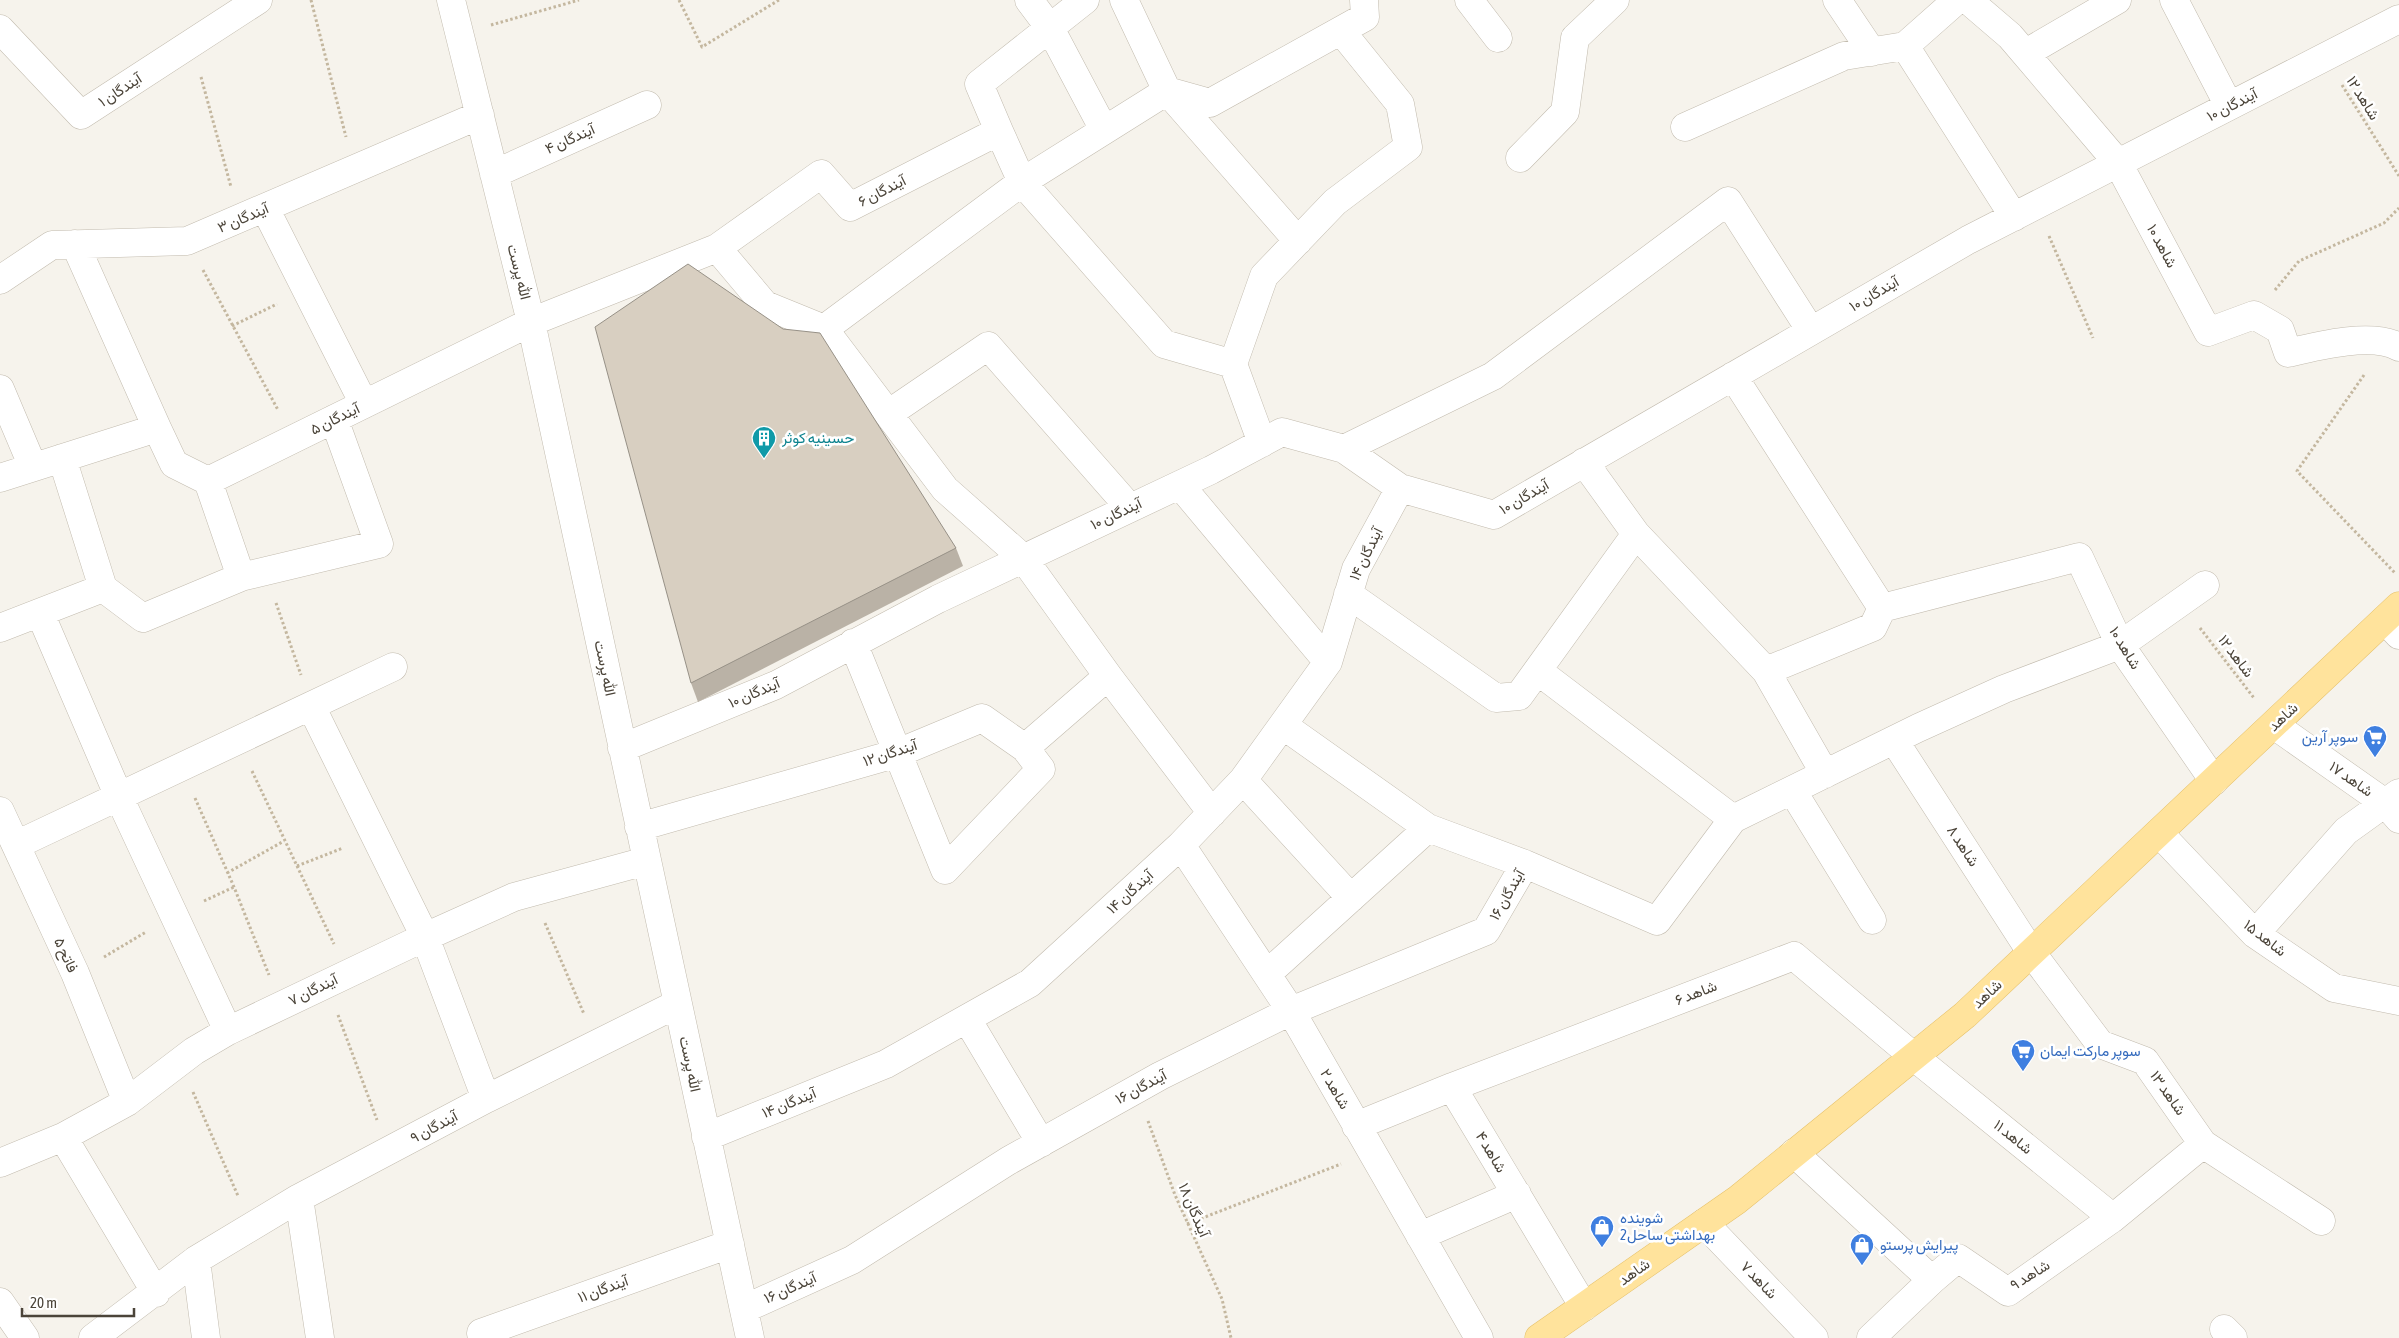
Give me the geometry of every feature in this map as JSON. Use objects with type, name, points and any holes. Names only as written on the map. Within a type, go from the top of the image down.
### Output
[{"type":"main road","name":"شاهد","points":[[1539,1338],[1737,1200],[1965,1015],[2274,725],[2394,621]]},
{"type":"street","name":"الله پرست","points":[[451,0],[531,322],[750,1338]]},
{"type":"street","points":[[1029,0],[1050,28],[1104,130]]},
{"type":"street","points":[[1085,0],[979,84],[1022,182],[1164,344],[1233,364]]},
{"type":"street","points":[[1124,0],[1167,91],[1298,241]]},
{"type":"street","points":[[824,329],[1022,182],[1167,91],[1210,103],[1365,17],[1364,0]]},
{"type":"street","points":[[1469,0],[1498,38]]},
{"type":"street","points":[[1520,158],[1565,112],[1575,38],[1615,0]]},
{"type":"street","points":[[1838,0],[1872,52]]},
{"type":"street","points":[[1685,127],[1844,56],[1906,46],[1957,0]]},
{"type":"street","name":"شاهد ۱۰","points":[[1968,0],[2010,36],[2118,163],[2208,332],[2254,315]]},
{"type":"street","points":[[2026,54],[2117,0]]},
{"type":"street","points":[[2174,0],[2229,106]]},
{"type":"street","name":"آیندگان ۱","points":[[0,29],[81,115],[252,2]]},
{"type":"street","name":"آیندگان ۱۰","points":[[622,748],[776,684],[938,599],[1180,485],[1282,432],[1344,448],[1400,488],[1494,515],[1968,240],[2399,19]]},
{"type":"street","points":[[1262,443],[1233,364],[1264,276],[1334,202],[1408,146],[1400,104],[1341,31]]},
{"type":"street","points":[[1906,46],[2025,211]]},
{"type":"street","name":"آیندگان ۴","points":[[494,174],[646,105]]},
{"type":"street","name":"آیندگان ۳","points":[[3,270],[52,245],[187,241],[480,115]]},
{"type":"street","name":"آیندگان ۶","points":[[531,322],[717,248],[821,174],[850,208],[999,131]]},
{"type":"street","points":[[1344,448],[1493,376],[1728,201],[1812,331]]},
{"type":"street","points":[[265,208],[364,404]]},
{"type":"street","points":[[75,244],[174,464],[208,481],[253,574]]},
{"type":"street","points":[[717,248],[765,305],[824,329],[945,489],[1023,558],[1108,676],[1212,813]]},
{"type":"street","points":[[2254,315],[2280,330],[2288,353],[2329,343],[2394,344]]},
{"type":"street","name":"آیندگان ۵","points":[[208,481],[531,322]]},
{"type":"street","points":[[888,414],[988,346],[1130,508]]},
{"type":"street","points":[[1733,376],[1882,608],[1873,627],[1766,671]]},
{"type":"street","points":[[0,389],[33,467]]},
{"type":"street","points":[[62,458],[103,588],[143,618],[253,574],[379,544],[334,419]]},
{"type":"street","points":[[0,478],[157,428]]},
{"type":"street","points":[[1584,462],[1636,534],[1766,671],[1825,774]]},
{"type":"street","points":[[1180,485],[1328,662]]},
{"type":"street","name":"آیندگان ۱۴","points":[[706,1137],[886,1064],[1030,983],[1182,845],[1243,780],[1284,726],[1328,662],[1356,569],[1400,488]]},
{"type":"street","points":[[1348,594],[1496,698],[1520,696],[1636,534]]},
{"type":"street","name":"شاهد ۱۰","points":[[1882,608],[2079,557],[2120,645],[2214,781]]},
{"type":"street","points":[[1284,726],[1428,828],[1525,864],[1657,921],[1734,819],[1894,740],[2004,689],[2120,645],[2205,585]]},
{"type":"street","points":[[0,628],[103,588]]},
{"type":"street","points":[[40,612],[118,797],[228,1031]]},
{"type":"street","points":[[853,643],[945,870],[1041,769],[1025,748],[1108,676]]},
{"type":"street","points":[[16,845],[393,667]]},
{"type":"street","points":[[1538,671],[1734,819]]},
{"type":"street","points":[[311,706],[425,937],[486,1099]]},
{"type":"street","name":"آیندگان ۱۲","points":[[639,827],[898,753],[982,718],[1025,748]]},
{"type":"street","name":"شاهد ۱۷","points":[[2274,725],[2394,805]]},
{"type":"street","name":"شاهد ۸","points":[[1894,740],[2031,952]]},
{"type":"street","points":[[1243,780],[1351,898]]},
{"type":"street","points":[[1792,790],[1872,920]]},
{"type":"street","points":[[2255,934],[2346,831],[2394,805]]},
{"type":"street","name":"فاتح ۵","points":[[0,811],[75,974],[127,1102]]},
{"type":"street","points":[[1266,974],[1428,828]]},
{"type":"street","name":"شاهد ۱۵","points":[[2159,833],[2255,934],[2334,988],[2399,1003]]},
{"type":"street","name":"شاهد ۲","points":[[1182,845],[1291,1011],[1479,1338]]},
{"type":"street","name":"آیندگان ۷","points":[[0,1163],[63,1137],[127,1102],[180,1061],[228,1031],[337,978],[514,897],[646,860]]},
{"type":"street","name":"آیندگان ۱۶","points":[[744,1309],[852,1260],[1040,1142],[1136,1090],[1291,1011],[1486,931],[1525,864]]},
{"type":"street","name":"شاهد ۱۳","points":[[2031,952],[2100,1044],[2145,1061],[2203,1144],[2321,1221]]},
{"type":"street","name":"شاهد ۶","points":[[1452,1087],[1794,956],[1913,1056]]},
{"type":"street","name":"آیندگان ۹","points":[[93,1338],[156,1293],[196,1260],[299,1198],[486,1099],[677,1004]]},
{"type":"street","points":[[967,1019],[1040,1142]]},
{"type":"street","name":"شاهد ۱۱","points":[[1913,1056],[2113,1218]]},
{"type":"street","points":[[1356,1126],[1452,1087]]},
{"type":"street","name":"شاهد ۴","points":[[1452,1087],[1584,1306]]},
{"type":"street","points":[[63,1137],[156,1293]]},
{"type":"street","name":"شاهد ۹","points":[[1932,1280],[1958,1258],[2008,1292],[2113,1218],[2203,1144]]},
{"type":"street","points":[[1794,1153],[1932,1280],[1871,1338]]},
{"type":"street","points":[[1420,1236],[1517,1194]]},
{"type":"street","points":[[299,1198],[320,1338]]},
{"type":"street","name":"شاهد ۷","points":[[1704,1223],[1814,1338]]},
{"type":"street","name":"آیندگان ۱۱","points":[[482,1338],[481,1333],[730,1244]]},
{"type":"street","points":[[196,1260],[206,1338]]},
{"type":"street","points":[[0,1302],[25,1338]]},
{"type":"path","points":[[310,0],[354,170]]},
{"type":"path","points":[[459,34],[579,0]]},
{"type":"path","points":[[679,0],[702,47],[779,0]]},
{"type":"path","points":[[191,44],[240,219]]},
{"type":"path","name":"شاهد ۱۲","points":[[2324,57],[2399,176]]},
{"type":"path","points":[[2254,315],[2299,261],[2384,223],[2399,208]]},
{"type":"path","points":[[2025,211],[2093,338]]},
{"type":"path","points":[[187,241],[293,439]]},
{"type":"path","points":[[232,326],[307,290]]},
{"type":"path","points":[[2394,344],[2297,471],[2399,577]]},
{"type":"path","points":[[253,574],[311,706]]},
{"type":"path","name":"شاهد ۱۲","points":[[2181,602],[2274,725]]},
{"type":"path","points":[[238,741],[297,866],[337,978],[389,1150]]},
{"type":"path","points":[[182,767],[281,1006]]},
{"type":"path","points":[[297,866],[374,836]]},
{"type":"path","points":[[227,873],[284,841]]},
{"type":"path","points":[[532,892],[597,1044]]},
{"type":"path","points":[[180,1061],[252,1227]]},
{"type":"path","name":"آیندگان ۱۸","points":[[1136,1090],[1175,1196],[1222,1298],[1231,1338]]},
{"type":"path","points":[[1188,1224],[1371,1152]]},
{"type":"building","name":"حسینیه کوثر","points":[[688,264],[783,329],[820,333],[956,548],[691,683],[595,327]]},
{"type":"place","name":"حسینیه کوثر","points":[[764,459]]},
{"type":"place","name":"سوپر آرین","points":[[2375,758]]},
{"type":"place","name":"سوپر مارکت ایمان","points":[[2023,1072]]},
{"type":"place","name":"شوینده بهداشتی ساحل2","points":[[1602,1248]]},
{"type":"place","name":"پیرایش پرستو","points":[[1862,1266]]}]
